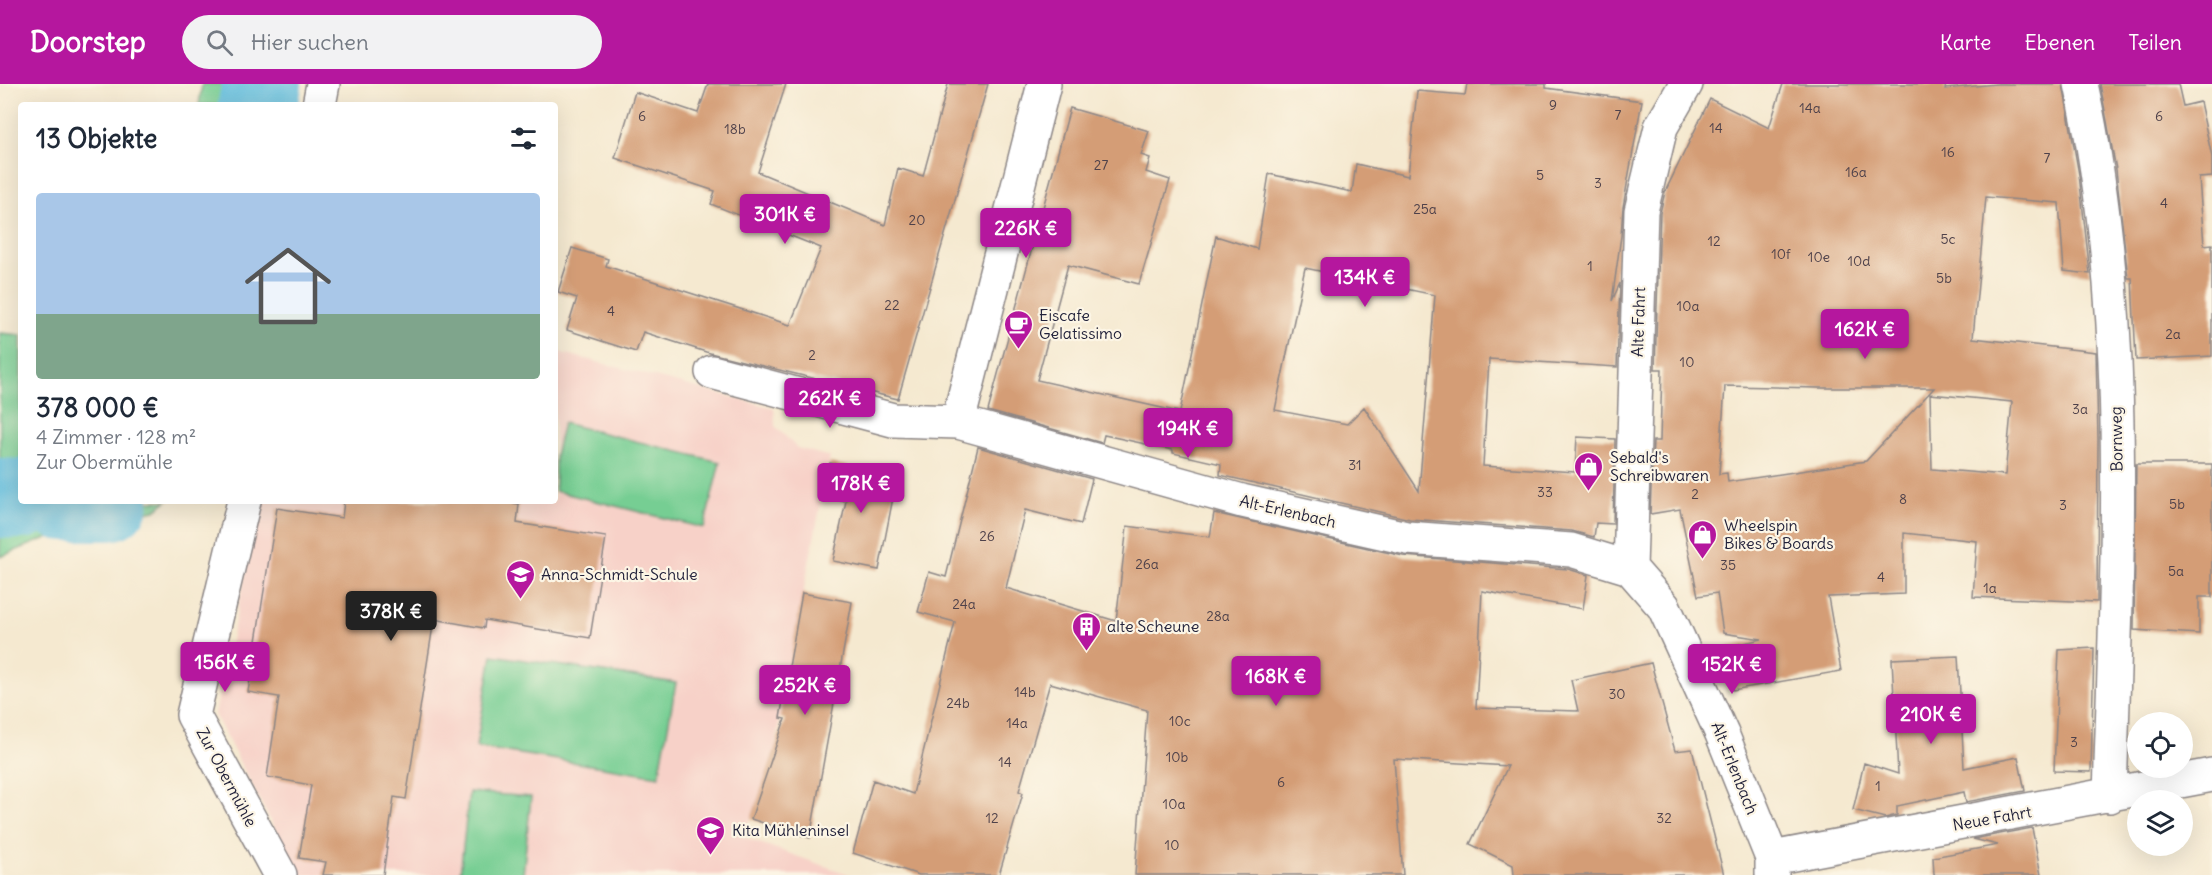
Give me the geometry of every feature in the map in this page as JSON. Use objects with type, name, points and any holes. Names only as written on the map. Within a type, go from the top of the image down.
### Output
[{"type":"street","points":[[320,102],[323,84]]},
{"type":"street","points":[[958,422],[1044,84]]},
{"type":"street","name":"Alte Fahrt","points":[[1630,568],[1641,211],[1661,127],[1686,84]]},
{"type":"street","name":"Bornweg","points":[[2081,84],[2101,213],[2115,338],[2118,536],[2110,796]]},
{"type":"street","name":"Alt-Erlenbach","points":[[712,372],[893,420],[958,422],[1242,501],[1407,538],[1570,550],[1630,568],[1664,607],[1722,734],[1772,867]]},
{"type":"street","name":"Zur Obermühle","points":[[243,504],[193,715],[280,875]]},
{"type":"street","name":"Neue Fahrt","points":[[1772,867],[2212,775]]},
{"type":"shaded area","name":"Anna-Schmidt-Schule","points":[[558,352],[774,408],[775,426],[797,448],[830,457],[782,700],[775,749],[752,817],[740,836],[850,875],[299,875],[215,715],[260,504],[558,504]]},
{"type":"green space","points":[[202,84],[290,84],[287,102],[199,102]]},
{"type":"green space","points":[[0,333],[18,335],[18,504],[163,504],[155,510],[82,524],[0,557]]},
{"type":"green space","points":[[563,423],[720,462],[704,528],[558,492],[558,443]]},
{"type":"green space","points":[[492,655],[676,683],[659,776],[476,747]]},
{"type":"green space","points":[[469,792],[531,797],[523,875],[460,875]]},
{"type":"building","points":[[708,84],[786,84],[758,172],[885,225],[898,168],[923,176],[948,84],[988,84],[898,399],[706,352],[643,332],[636,352],[567,330],[577,298],[558,292],[572,248],[608,259],[606,266],[790,325],[821,248],[711,204],[715,191],[615,158],[635,92],[698,113]]},
{"type":"building","points":[[1467,84],[1546,84],[1546,88],[1642,101],[1623,207],[1612,301],[1620,283],[1617,367],[1489,359],[1483,466],[1575,472],[1577,437],[1615,439],[1613,524],[1596,523],[1594,537],[1572,531],[1410,519],[1220,475],[1221,464],[1173,453],[1173,450],[1104,435],[1102,443],[988,411],[1070,108],[1149,131],[1141,155],[1150,158],[1146,172],[1170,180],[1139,284],[1068,265],[1037,380],[1180,412],[1216,236],[1257,249],[1269,174],[1352,192],[1356,164],[1408,176],[1417,91],[1465,95]],"holes":[[[1305,268],[1435,295],[1419,491],[1364,407],[1347,424],[1275,410]]]},
{"type":"building","points":[[1783,84],[1946,84],[1945,89],[1996,84],[2063,84],[2079,175],[2090,274],[2064,271],[2059,203],[1986,197],[1973,338],[2096,352],[2097,602],[1973,597],[1977,541],[1904,533],[1904,594],[1828,597],[1841,671],[1733,690],[1726,647],[1762,639],[1723,633],[1717,593],[1698,596],[1680,509],[1650,514],[1653,441],[1660,441],[1662,369],[1655,369],[1660,213],[1665,192],[1710,99],[1769,128]],"holes":[[[1725,386],[1820,388],[1934,388],[1866,461],[1728,482],[1727,473],[1719,474]],[[1930,394],[2012,402],[2005,475],[1932,469]]]},
{"type":"building","points":[[2100,84],[2178,84],[2183,106],[2200,102],[2212,157],[2212,177],[2199,178],[2204,245],[2212,244],[2212,356],[2136,360],[2132,278],[2128,278],[2116,169]]},
{"type":"building","points":[[978,447],[1092,479],[1081,524],[1025,510],[1006,588],[1116,621],[1127,526],[1210,537],[1214,513],[1403,556],[1568,569],[1588,575],[1583,609],[1482,591],[1476,708],[1578,711],[1571,680],[1651,663],[1675,751],[1692,749],[1724,875],[1514,875],[1513,865],[1470,844],[1508,766],[1394,759],[1403,875],[1135,875],[1147,710],[1050,683],[1019,791],[1023,793],[999,875],[919,875],[853,853],[873,780],[913,794],[955,622],[918,612],[929,572],[946,577]]},
{"type":"building","points":[[830,463],[897,477],[879,570],[833,561],[846,501],[823,496]]},
{"type":"building","points":[[2136,464],[2212,464],[2212,597],[2199,597],[2199,634],[2134,630]]},
{"type":"building","points":[[344,504],[519,504],[517,523],[606,537],[590,638],[485,620],[484,628],[434,619],[406,799],[394,797],[383,875],[323,875],[326,862],[299,858],[311,785],[267,777],[279,697],[248,692],[277,508],[342,518]]},
{"type":"building","points":[[802,593],[852,602],[810,838],[751,819],[785,719],[780,718]]},
{"type":"building","points":[[2094,648],[2091,772],[2054,771],[2059,650]]},
{"type":"building","points":[[1958,656],[1964,768],[2018,757],[2025,791],[1966,802],[1964,792],[1897,806],[1897,815],[1885,818],[1853,810],[1864,763],[1898,774],[1892,659]]},
{"type":"building","points":[[2032,828],[2041,875],[1934,875],[1933,857],[1998,845],[1973,839]]},
{"type":"waterway","points":[[259,102],[262,84]]},
{"type":"waterway","points":[[0,498],[18,499]]},
{"type":"place","name":"Eiscafe Gelatissimo","points":[[1018,350]]},
{"type":"place","name":"Sebald's Schreibwaren","points":[[1589,492]]},
{"type":"place","name":"Wheelspin Bikes & Boards","points":[[1703,560]]},
{"type":"place","name":"Anna-Schmidt-Schule","points":[[520,600]]},
{"type":"place","name":"alte Scheune","points":[[1086,652]]},
{"type":"place","name":"Kita Mühleninsel","points":[[711,856]]}]
